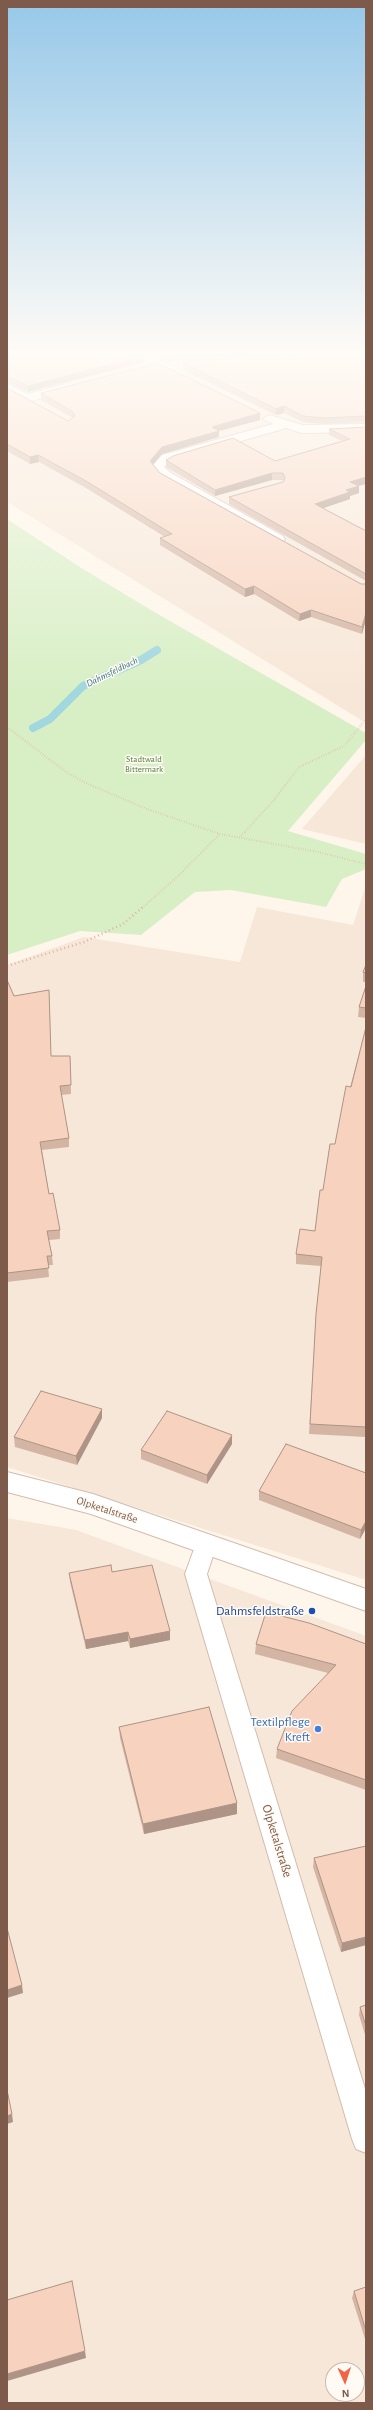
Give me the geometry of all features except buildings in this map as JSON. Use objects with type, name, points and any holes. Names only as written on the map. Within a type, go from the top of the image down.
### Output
[{"type":"street","points":[[157,466],[166,476],[215,502],[278,539]]},
{"type":"street","points":[[215,502],[228,498]]},
{"type":"street","name":"Olpketalstraße","points":[[7,1482],[93,1504],[366,1600]]},
{"type":"lane","points":[[278,539],[290,546]]},
{"type":"lane","name":"Olpketalstraße","points":[[206,1544],[196,1574],[366,2139]]},
{"type":"path","points":[[241,836],[274,800],[299,767],[344,746],[366,719]]},
{"type":"path","points":[[7,727],[66,772],[86,783],[147,809],[220,834],[241,836],[366,864]]},
{"type":"path","points":[[7,966],[84,942],[123,924],[176,878],[220,834]]},
{"type":"shaded area","points":[[7,466],[366,466],[366,723],[7,502]]},
{"type":"shaded area","points":[[366,755],[366,844],[302,829]]},
{"type":"shaded area","points":[[366,885],[366,1580],[7,1467],[7,965],[84,937],[240,962],[257,907],[353,925]]},
{"type":"shaded area","points":[[7,1518],[76,1530],[366,1636],[366,2403],[7,2403]]},
{"type":"green space","name":"Stadtwald Bittermark","points":[[7,519],[83,569],[156,613],[366,733],[366,740],[288,831],[366,854],[366,869],[342,879],[326,907],[231,890],[195,892],[141,935],[80,931],[7,955]]},
{"type":"waterway","name":"Dahmsfeldbach","points":[[33,728],[50,719],[83,686],[141,660],[157,650]]},
{"type":"place","name":"Dahmsfeldstraße","points":[[312,1611]]},
{"type":"place","name":"Textilpflege Kreft","points":[[318,1729]]}]
